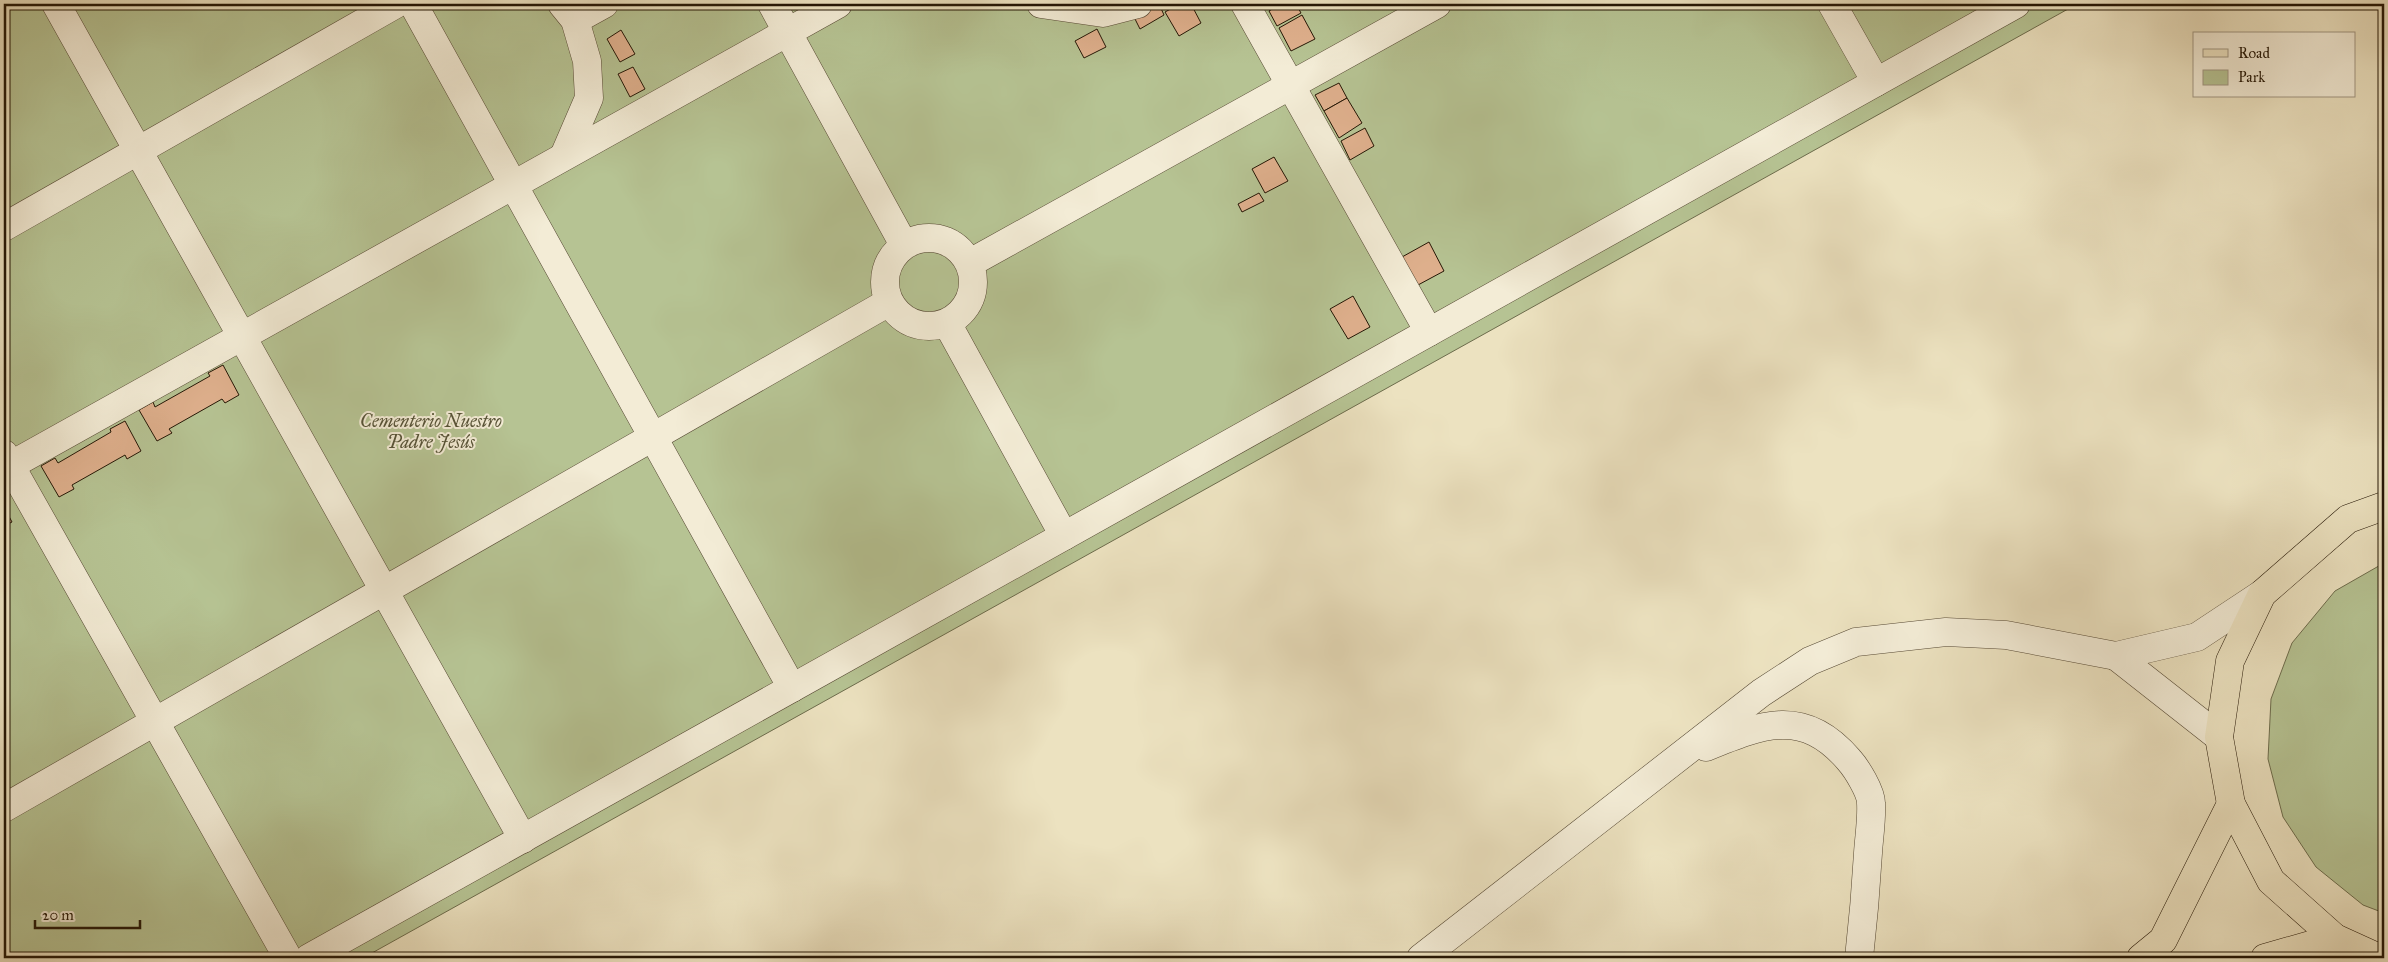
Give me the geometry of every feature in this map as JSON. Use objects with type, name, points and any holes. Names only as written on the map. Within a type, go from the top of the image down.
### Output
[{"type":"main road","points":[[2359,951],[2270,881],[2231,804],[2219,737],[2230,662],[2262,594],[2348,519],[2384,506]]},
{"type":"main road","points":[[2141,958],[2162,940],[2231,804]]},
{"type":"main road","points":[[2266,958],[2359,951]]},
{"type":"street","points":[[56,4],[523,839]]},
{"type":"street","points":[[4,227],[396,4]]},
{"type":"street","points":[[413,4],[792,688]]},
{"type":"street","points":[[564,156],[589,98],[587,61],[569,12],[604,4]]},
{"type":"street","points":[[772,4],[904,245]]},
{"type":"street","points":[[288,958],[6,463],[242,336],[838,4]]},
{"type":"street","points":[[1041,4],[1103,13],[1138,4]]},
{"type":"street","points":[[1245,4],[1429,332]]},
{"type":"street","points":[[970,263],[1437,4]]},
{"type":"street","points":[[1832,4],[1876,82]]},
{"type":"street","points":[[309,958],[2016,4]]},
{"type":"street","points":[[933,237],[948,242],[961,250],[970,263],[973,274],[971,298],[962,313],[947,323],[934,327],[921,326],[908,321],[898,313],[890,302],[886,290],[885,277],[888,265],[904,245],[918,239],[933,237]]},
{"type":"street","points":[[4,808],[890,302]]},
{"type":"street","points":[[947,323],[1064,536]]},
{"type":"street","points":[[1421,958],[1761,693],[1810,661],[1856,642],[1946,632],[2006,635],[2116,656],[2197,636],[2262,594]]},
{"type":"street","points":[[2116,656],[2219,737]]},
{"type":"street","points":[[1677,759],[1734,736],[1779,723],[1812,730],[1835,744],[1856,768],[1872,802],[1859,958]]},
{"type":"green space","name":"Cementerio Nuestro Padre Jesús","points":[[4,4],[2077,4],[363,958],[4,958]]},
{"type":"green space","points":[[2384,563],[2384,913],[2363,905],[2316,867],[2283,817],[2268,759],[2271,699],[2292,643],[2335,591]]},
{"type":"building","points":[[1153,4],[1159,4],[1164,15],[1140,29],[1133,15]]},
{"type":"building","points":[[1180,4],[1191,4],[1201,23],[1179,36],[1165,12]]},
{"type":"building","points":[[1281,4],[1296,4],[1301,13],[1277,26],[1269,11]]},
{"type":"building","points":[[1302,15],[1315,39],[1291,51],[1279,28]]},
{"type":"building","points":[[1097,29],[1106,47],[1084,58],[1075,41]]},
{"type":"building","points":[[621,30],[635,54],[620,62],[607,39]]},
{"type":"building","points":[[633,67],[645,89],[630,97],[618,74]]},
{"type":"building","points":[[1339,83],[1347,98],[1324,111],[1315,95]]},
{"type":"building","points":[[1347,98],[1362,123],[1339,138],[1324,111]]},
{"type":"building","points":[[1365,128],[1374,146],[1350,160],[1341,141]]},
{"type":"building","points":[[1274,157],[1288,181],[1265,193],[1252,169]]},
{"type":"building","points":[[1259,193],[1264,201],[1242,212],[1238,204]]},
{"type":"building","points":[[1429,242],[1444,271],[1418,285],[1402,257]]},
{"type":"building","points":[[1353,296],[1370,327],[1348,339],[1330,309]]},
{"type":"building","points":[[223,365],[239,395],[225,403],[222,399],[169,429],[172,433],[157,441],[139,410],[153,402],[155,407],[210,376],[208,373]]},
{"type":"building","points":[[125,421],[141,451],[127,459],[125,455],[72,485],[74,489],[59,497],[41,466],[55,458],[58,463],[111,432],[110,429]]},
{"type":"building","points":[[4,507],[12,522],[4,526]]}]
